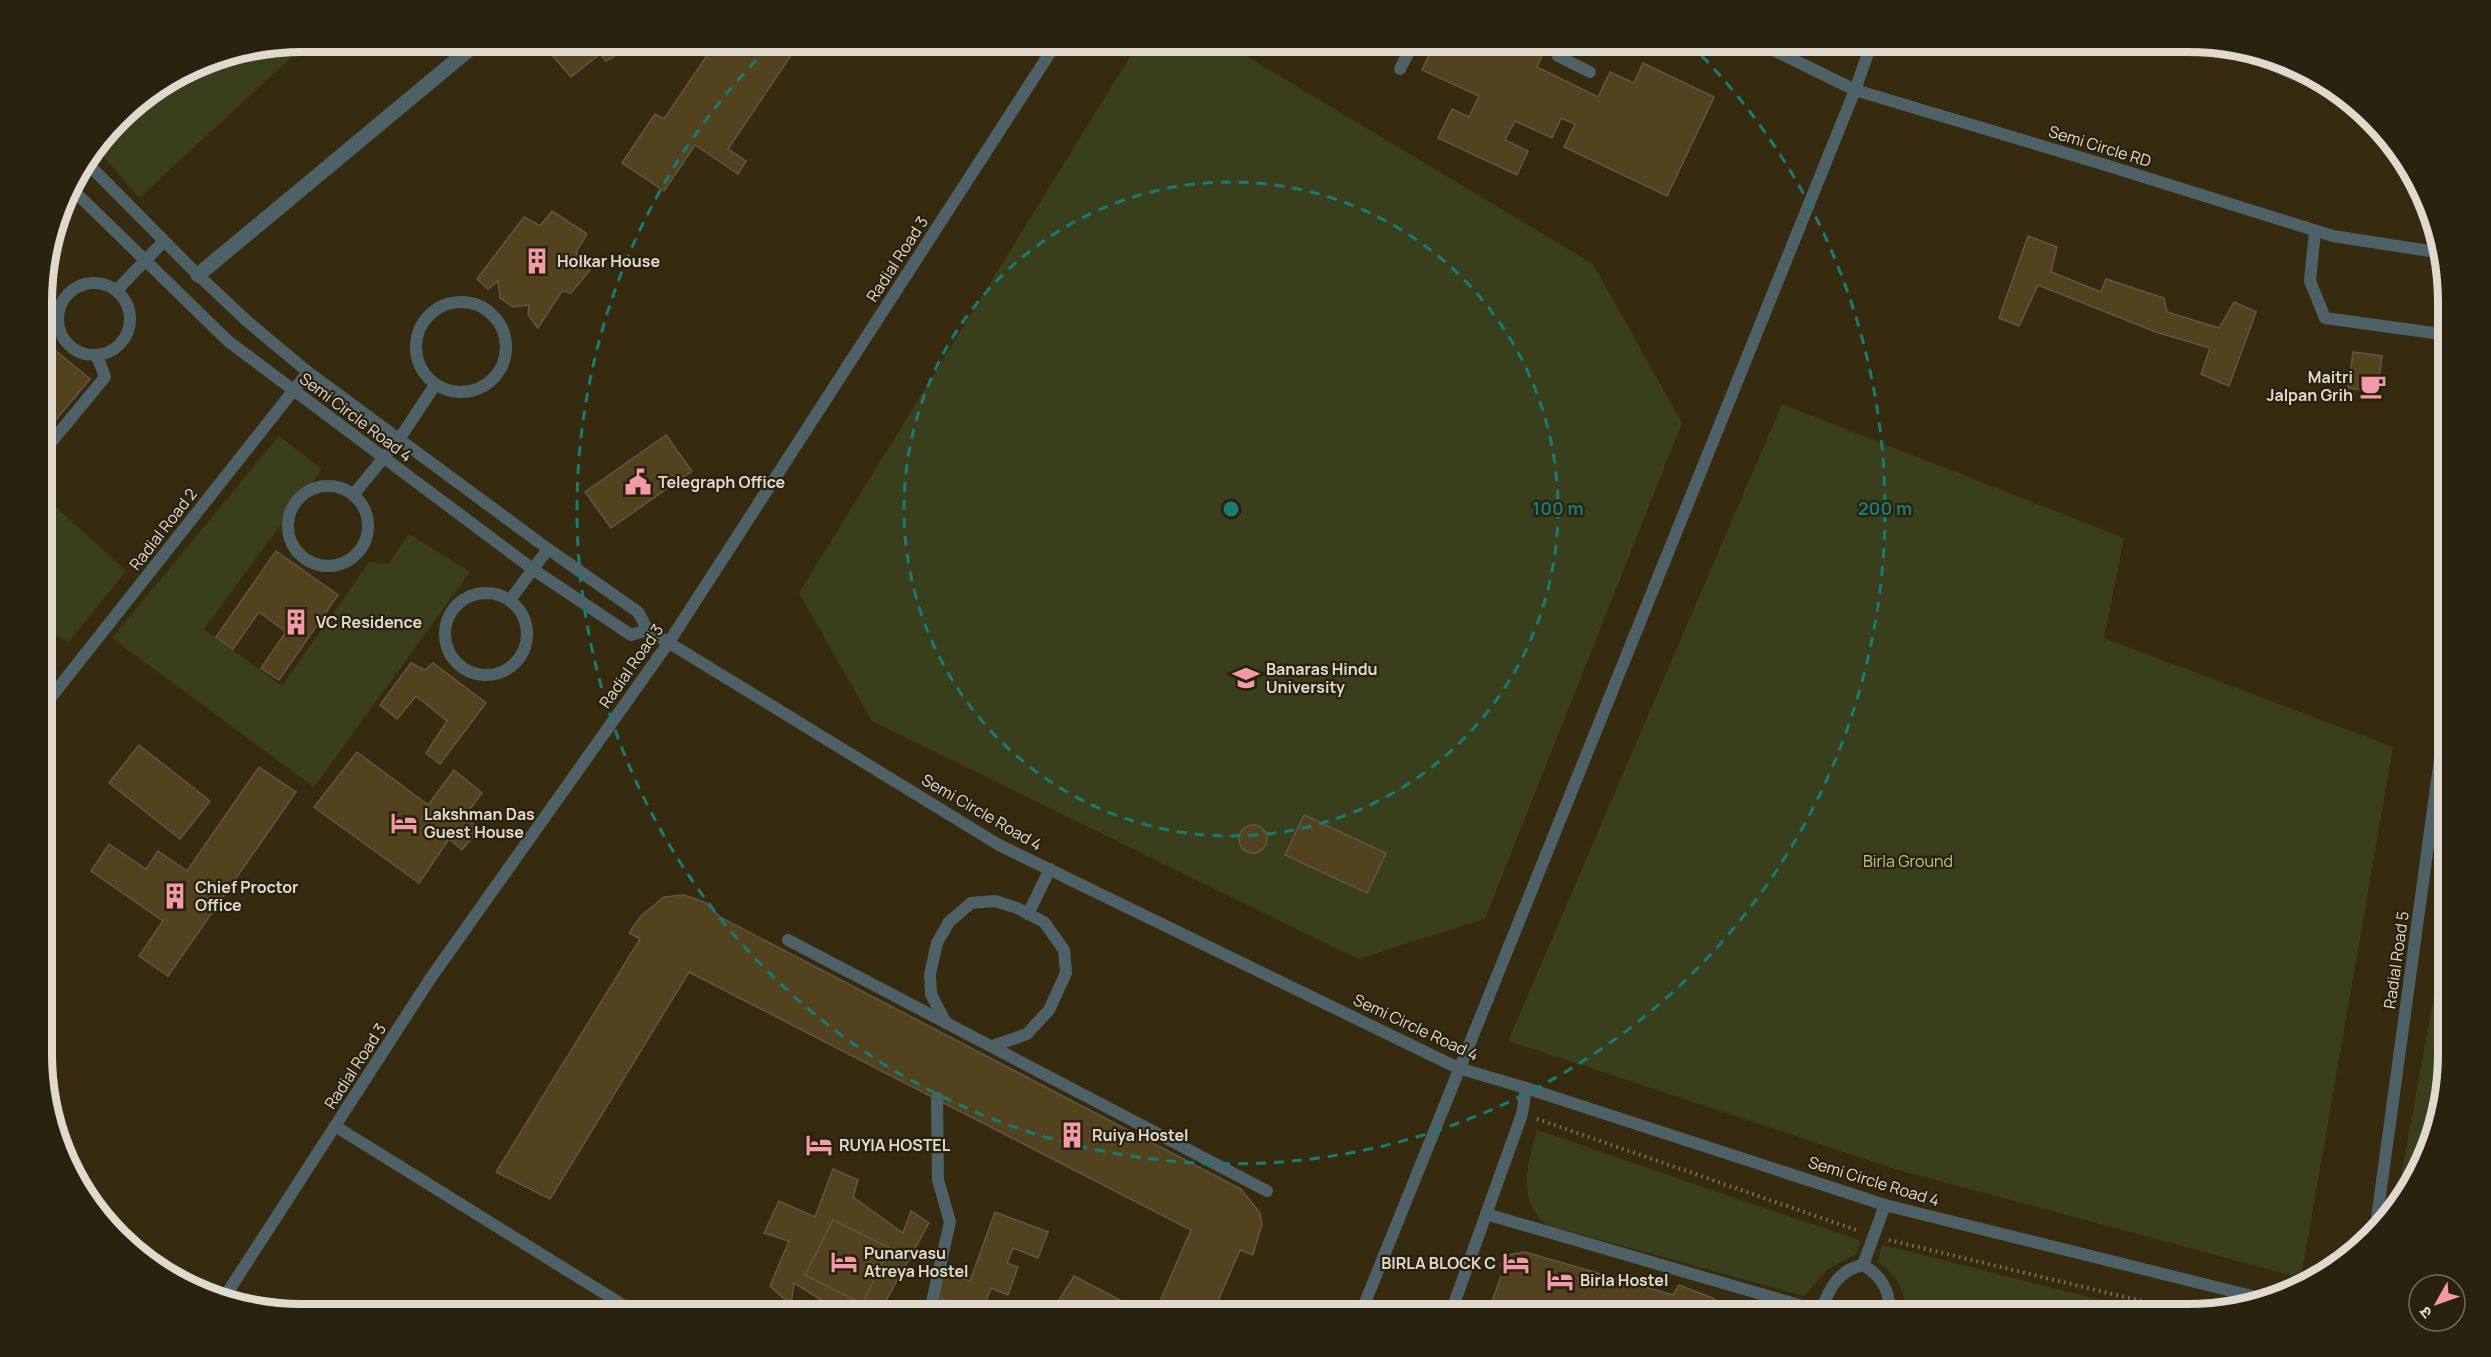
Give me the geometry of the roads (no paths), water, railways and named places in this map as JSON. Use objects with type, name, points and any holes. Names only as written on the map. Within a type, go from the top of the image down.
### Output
[{"type":"street","points":[[198,275],[466,52]]},
{"type":"lane","name":"Radial Road 3","points":[[227,1293],[430,979],[669,642],[1051,52]]},
{"type":"lane","points":[[1400,69],[1409,52]]},
{"type":"lane","points":[[1557,52],[1557,56],[1590,72]]},
{"type":"lane","name":"Semi Circle RD","points":[[1777,52],[1855,90],[2099,163],[2333,237],[2433,252]]},
{"type":"lane","points":[[1364,1304],[1868,52]]},
{"type":"lane","name":"Semi Circle Road 4","points":[[92,168],[198,275],[248,322],[308,372],[548,549],[638,612],[648,630],[999,845],[1458,1068],[1885,1204],[2250,1297]]},
{"type":"lane","name":"Semi Circle Road 4","points":[[77,194],[228,341],[534,570],[631,635],[648,630]]},
{"type":"lane","points":[[2315,231],[2310,281],[2325,318],[2438,334]]},
{"type":"lane","points":[[117,290],[164,241]]},
{"type":"lane","points":[[90,282],[104,284],[117,290],[126,301],[131,316],[129,330],[122,343],[111,352],[97,356],[82,354],[61,336],[57,322],[59,308],[76,286],[90,282]]},
{"type":"lane","points":[[455,302],[470,302],[485,308],[500,324],[507,344],[506,359],[500,372],[490,383],[470,392],[448,391],[435,385],[424,374],[417,359],[416,344],[419,329],[428,316],[440,306],[455,302]]},
{"type":"lane","points":[[52,441],[105,377],[97,356]]},
{"type":"lane","name":"Radial Road 2","points":[[52,688],[308,372]]},
{"type":"lane","points":[[352,495],[400,438],[435,385]]},
{"type":"lane","points":[[327,486],[340,488],[352,495],[361,504],[368,528],[366,540],[359,551],[344,562],[326,566],[303,558],[294,547],[288,534],[288,520],[292,507],[301,496],[313,489],[327,486]]},
{"type":"lane","points":[[510,600],[548,549]]},
{"type":"lane","points":[[479,593],[498,594],[510,600],[525,620],[527,633],[525,646],[519,658],[499,673],[486,675],[473,673],[462,667],[452,658],[444,634],[446,621],[452,609],[461,600],[479,593]]},
{"type":"lane","name":"Radial Road 5","points":[[2377,1218],[2438,773]]},
{"type":"lane","points":[[1028,914],[1050,869]]},
{"type":"lane","points":[[946,1023],[931,994],[930,974],[937,943],[949,922],[971,903],[995,901],[1028,914],[1044,922],[1064,951],[1066,973],[1049,1010],[1027,1034],[993,1046]]},
{"type":"lane","points":[[788,940],[946,1023],[968,1040],[993,1046],[1267,1191]]},
{"type":"lane","points":[[1454,1304],[1522,1114],[1526,1088]]},
{"type":"lane","points":[[931,1304],[950,1222],[938,1180],[937,1098]]},
{"type":"lane","points":[[335,1126],[621,1304]]},
{"type":"lane","points":[[1863,1265],[1885,1204]]},
{"type":"lane","points":[[1486,1214],[1796,1304]]},
{"type":"lane","points":[[1829,1304],[1834,1282],[1852,1267],[1863,1265],[1877,1273],[1886,1286],[1888,1304]]},
{"type":"place","name":"Holkar House","points":[[537,261]]},
{"type":"place","name":"Maitri Jalpan Grih","points":[[2373,386]]},
{"type":"place","name":"Telegraph Office","points":[[638,482]]},
{"type":"place","name":"VC Residence","points":[[296,622]]},
{"type":"place","name":"Banaras Hindu University","points":[[1246,678]]},
{"type":"place","name":"Lakshman Das Guest House","points":[[404,823]]},
{"type":"place","name":"Chief Proctor Office","points":[[175,896]]},
{"type":"place","name":"Ruiya Hostel","points":[[1072,1135]]},
{"type":"place","name":"RUYIA HOSTEL","points":[[819,1145]]},
{"type":"place","name":"Punarvasu Atreya Hostel","points":[[844,1262]]},
{"type":"place","name":"BIRLA BLOCK C","points":[[1516,1263]]},
{"type":"place","name":"Birla Hostel","points":[[1560,1280]]},
{"type":"park label","name":"Birla Ground","points":[[1908,861]]}]
